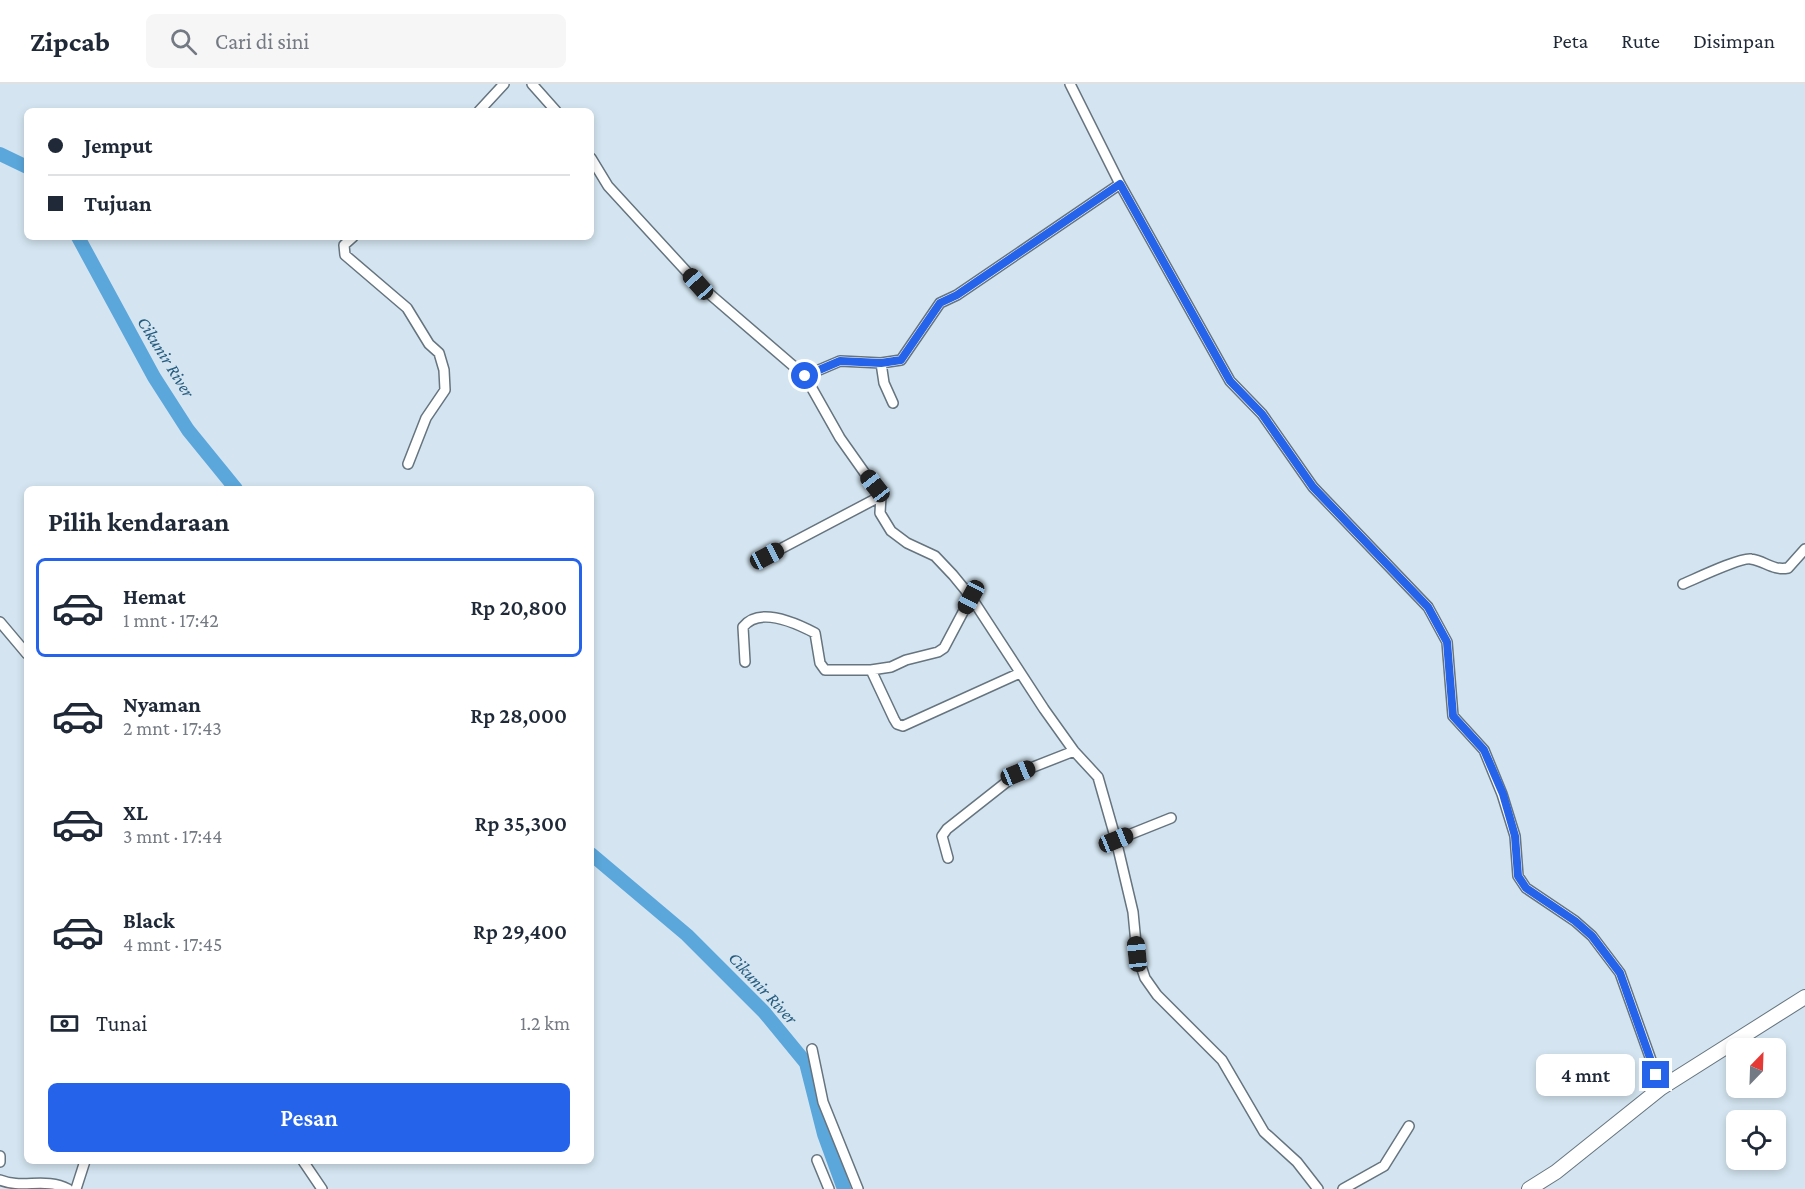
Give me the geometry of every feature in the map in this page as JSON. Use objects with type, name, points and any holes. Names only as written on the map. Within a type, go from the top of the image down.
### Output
[{"type":"main road","points":[[1529,1189],[1556,1172],[1661,1088],[1805,997]]},
{"type":"street","points":[[483,108],[504,84]]},
{"type":"street","points":[[532,84],[552,108]]},
{"type":"street","points":[[1070,84],[1120,184],[1230,381],[1262,414],[1313,487],[1436,618],[1447,642],[1453,716],[1484,750],[1503,794],[1515,836],[1518,876],[1526,888],[1575,921],[1592,936],[1620,973],[1661,1088]]},
{"type":"street","points":[[594,163],[608,186],[698,284],[805,376],[840,438],[881,496],[880,513],[891,531],[907,543],[934,556],[971,597],[1074,751],[1098,777],[1133,912],[1137,954],[1145,978],[1157,995],[1222,1060],[1264,1132],[1297,1162],[1318,1189]]},
{"type":"street","points":[[805,376],[840,361],[881,363],[901,360],[940,303],[957,295],[1120,184]]},
{"type":"street","points":[[350,240],[342,249],[345,255],[407,308],[429,344],[439,353],[444,370],[445,390],[426,418],[408,464]]},
{"type":"street","points":[[881,363],[884,383],[893,403]]},
{"type":"street","points":[[767,556],[881,496]]},
{"type":"street","points":[[1683,584],[1746,559],[1781,570],[1788,568],[1805,549]]},
{"type":"street","points":[[746,662],[743,627],[748,621],[757,617],[768,617],[784,620],[815,633],[820,663],[825,670],[871,670],[891,667],[944,648],[971,597]]},
{"type":"street","points":[[0,622],[24,650]]},
{"type":"street","points":[[871,670],[894,719],[897,724],[903,726],[1020,673]]},
{"type":"street","points":[[948,858],[942,837],[971,808],[1018,773],[1074,751]]},
{"type":"street","points":[[1116,840],[1171,818]]},
{"type":"street","points":[[812,1049],[823,1102],[858,1189]]},
{"type":"street","points":[[1343,1189],[1384,1166],[1409,1126]]},
{"type":"street","points":[[0,1156],[0,1162]]},
{"type":"street","points":[[818,1160],[829,1189]]},
{"type":"street","points":[[76,1189],[84,1164]]},
{"type":"street","points":[[305,1164],[322,1189]]},
{"type":"street","points":[[0,1180],[14,1185],[52,1183],[68,1189]]},
{"type":"waterway","name":"Cikunir River","points":[[0,154],[24,166]]},
{"type":"waterway","name":"Cikunir River","points":[[80,240],[154,377],[188,430],[234,486]]},
{"type":"waterway","name":"Cikunir River","points":[[594,857],[687,935],[764,1012],[806,1063],[824,1134],[844,1189]]},
{"type":"route","points":[[805,376],[840,361],[894,363],[901,360],[940,303],[957,295],[1120,184],[1230,381],[1262,414],[1313,487],[1436,618],[1447,642],[1453,716],[1484,750],[1503,794],[1515,836],[1518,876],[1526,888],[1575,921],[1592,936],[1620,973],[1656,1075]]}]
